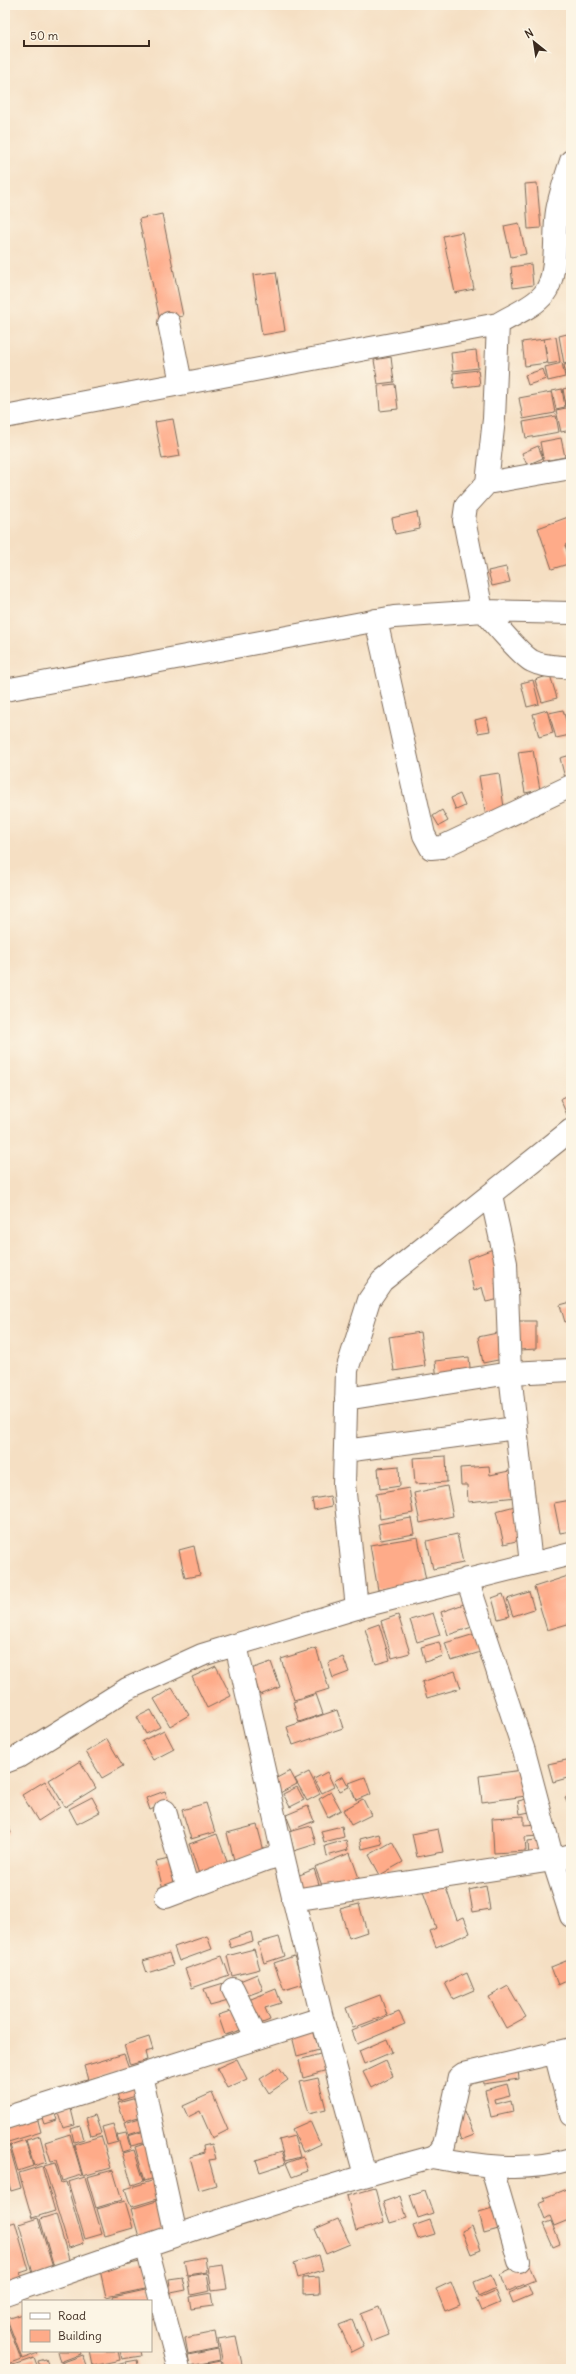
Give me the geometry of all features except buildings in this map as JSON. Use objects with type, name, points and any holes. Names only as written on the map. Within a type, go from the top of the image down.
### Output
[{"type":"street","points":[[5,417],[498,324],[536,302],[544,294],[550,284],[553,273],[557,210],[571,161]]},
{"type":"street","points":[[169,323],[181,383]]},
{"type":"street","points":[[498,324],[494,419],[487,483],[466,506],[464,520],[484,611],[529,660],[539,664],[571,668]]},
{"type":"street","points":[[487,483],[571,468]]},
{"type":"street","points":[[5,690],[376,620],[410,615],[484,611],[571,613]]},
{"type":"street","points":[[376,620],[424,835],[431,848],[442,847],[571,786]]},
{"type":"street","points":[[357,1608],[344,1484],[347,1370],[369,1300],[377,1286],[571,1130]]},
{"type":"street","points":[[491,1194],[506,1263],[510,1373],[531,1564]]},
{"type":"street","points":[[346,1399],[510,1373],[571,1370]]},
{"type":"street","points":[[345,1451],[516,1428]]},
{"type":"street","points":[[5,1762],[18,1757],[127,1689],[202,1655],[357,1608],[467,1579],[571,1554]]},
{"type":"street","points":[[467,1579],[524,1751],[562,1858],[571,1916]]},
{"type":"street","points":[[236,1645],[283,1855],[322,2018],[365,2175]]},
{"type":"street","points":[[165,1812],[188,1889]]},
{"type":"street","points":[[166,1898],[267,1859],[283,1855]]},
{"type":"street","points":[[294,1900],[562,1858]]},
{"type":"street","points":[[233,1989],[256,2037]]},
{"type":"street","points":[[5,2118],[256,2037],[322,2018]]},
{"type":"street","points":[[5,2294],[176,2235],[365,2175],[432,2157],[438,2154],[444,2145],[459,2077],[563,2051],[571,2115]]},
{"type":"street","points":[[142,2074],[176,2235]]},
{"type":"street","points":[[432,2157],[491,2166],[519,2168],[571,2159]]},
{"type":"street","points":[[491,2166],[519,2260]]},
{"type":"street","points":[[146,2245],[179,2369]]}]
